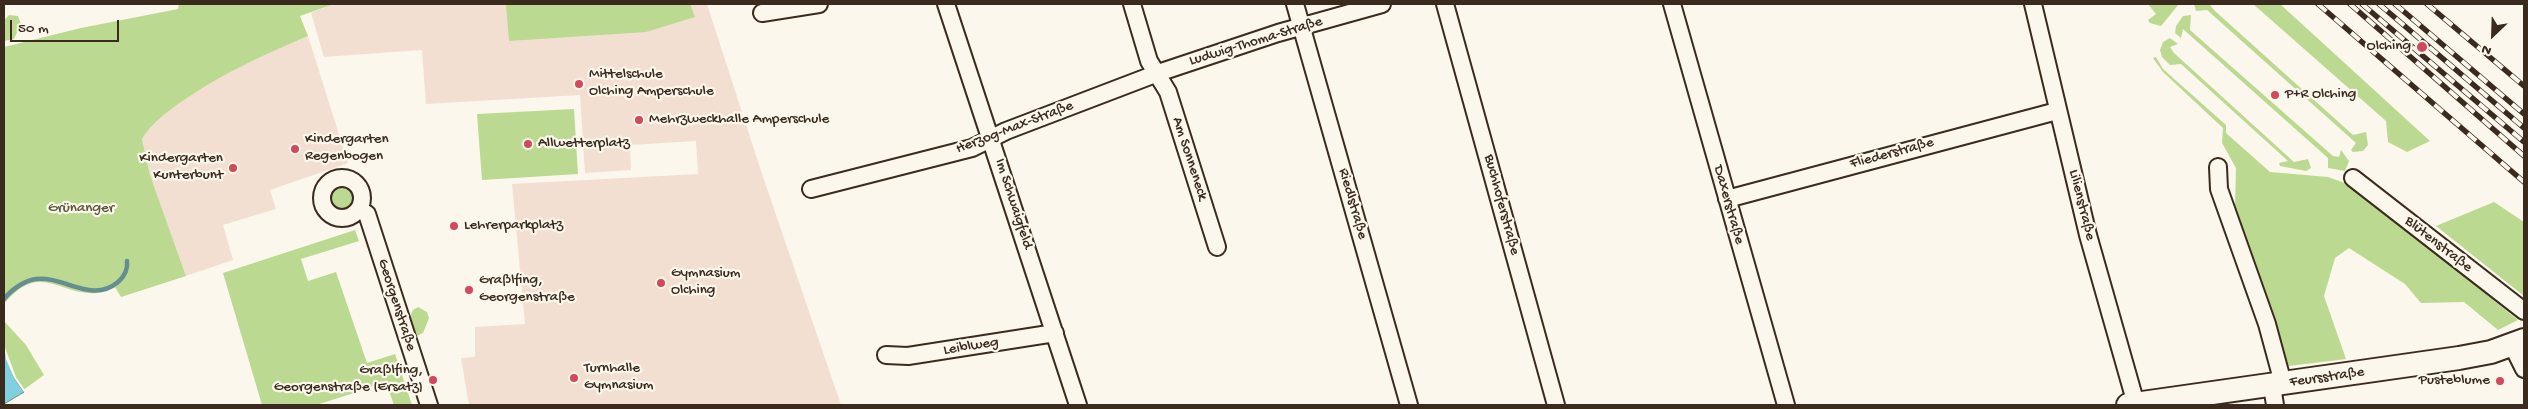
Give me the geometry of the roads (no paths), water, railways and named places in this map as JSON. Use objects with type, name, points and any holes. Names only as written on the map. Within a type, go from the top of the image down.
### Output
[{"type":"street","points":[[762,13],[819,4]]},
{"type":"street","name":"Im Schwaigfeld","points":[[946,4],[1078,405]]},
{"type":"street","name":"Am Sonneneck","points":[[1132,4],[1149,61],[1168,92],[1217,247]]},
{"type":"street","name":"Riedlstraße","points":[[1295,4],[1409,405]]},
{"type":"street","name":"Ludwig-Thoma-Straße","points":[[1158,73],[1302,26],[1382,4]]},
{"type":"street","name":"Buchhoferstraße","points":[[1445,4],[1556,405]]},
{"type":"street","name":"Daxerstraße","points":[[1672,4],[1786,405]]},
{"type":"street","name":"Lilienstraße","points":[[2032,4],[2088,236],[2132,405]]},
{"type":"street","name":"Herzog-Max-Straße","points":[[810,189],[972,148],[1006,131],[1158,73]]},
{"type":"street","name":"Fliederstraße","points":[[1727,199],[2057,111]]},
{"type":"street","points":[[2218,168],[2219,190],[2267,324],[2275,388]]},
{"type":"street","name":"Blütenstraße","points":[[2353,178],[2524,311]]},
{"type":"street","name":"Georgenstraße","points":[[359,209],[367,214],[429,405]]},
{"type":"street","name":"Leiblweg","points":[[886,355],[908,356],[1055,333]]},
{"type":"street","points":[[2518,342],[2524,369]]},
{"type":"street","name":"Feursstraße","points":[[2132,405],[2275,388],[2459,358],[2518,342]]},
{"type":"water","points":[[4,348],[14,378],[24,392],[4,404]]},
{"type":"waterway","points":[[4,299],[18,286],[36,279],[57,281],[88,290],[108,288],[118,282],[124,275],[127,261]]},
{"type":"railway","points":[[2318,4],[2524,182]]},
{"type":"railway","points":[[2350,4],[2524,156]]},
{"type":"railway","points":[[2362,4],[2524,142]]},
{"type":"railway","points":[[2379,4],[2524,128]]},
{"type":"railway","points":[[2395,4],[2524,114]]},
{"type":"railway","points":[[2427,4],[2524,86]]},
{"type":"place","name":"Olching","points":[[2422,47]]},
{"type":"place","name":"Mittelschule Olching Amperschule","points":[[579,84]]},
{"type":"place","name":"P+R Olching","points":[[2275,95]]},
{"type":"place","name":"Mehrzweckhalle Amperschule","points":[[639,120]]},
{"type":"place","name":"Allwetterplatz","points":[[528,144]]},
{"type":"place","name":"Kindergarten Regenbogen","points":[[295,149]]},
{"type":"place","name":"Kindergarten Kunterbunt","points":[[233,168]]},
{"type":"place","name":"Lehrerparkplatz","points":[[454,226]]},
{"type":"place","name":"Gymnasium Olching","points":[[661,283]]},
{"type":"place","name":"Graßlfing, Georgenstraße","points":[[469,290]]},
{"type":"place","name":"Turnhalle Gymnasium","points":[[574,378]]},
{"type":"place","name":"Graßlfing, Georgenstraße (Ersatz)","points":[[433,380]]},
{"type":"place","name":"Pusteblume","points":[[2500,381]]},
{"type":"park label","name":"Grünanger","points":[[81,209]]}]
